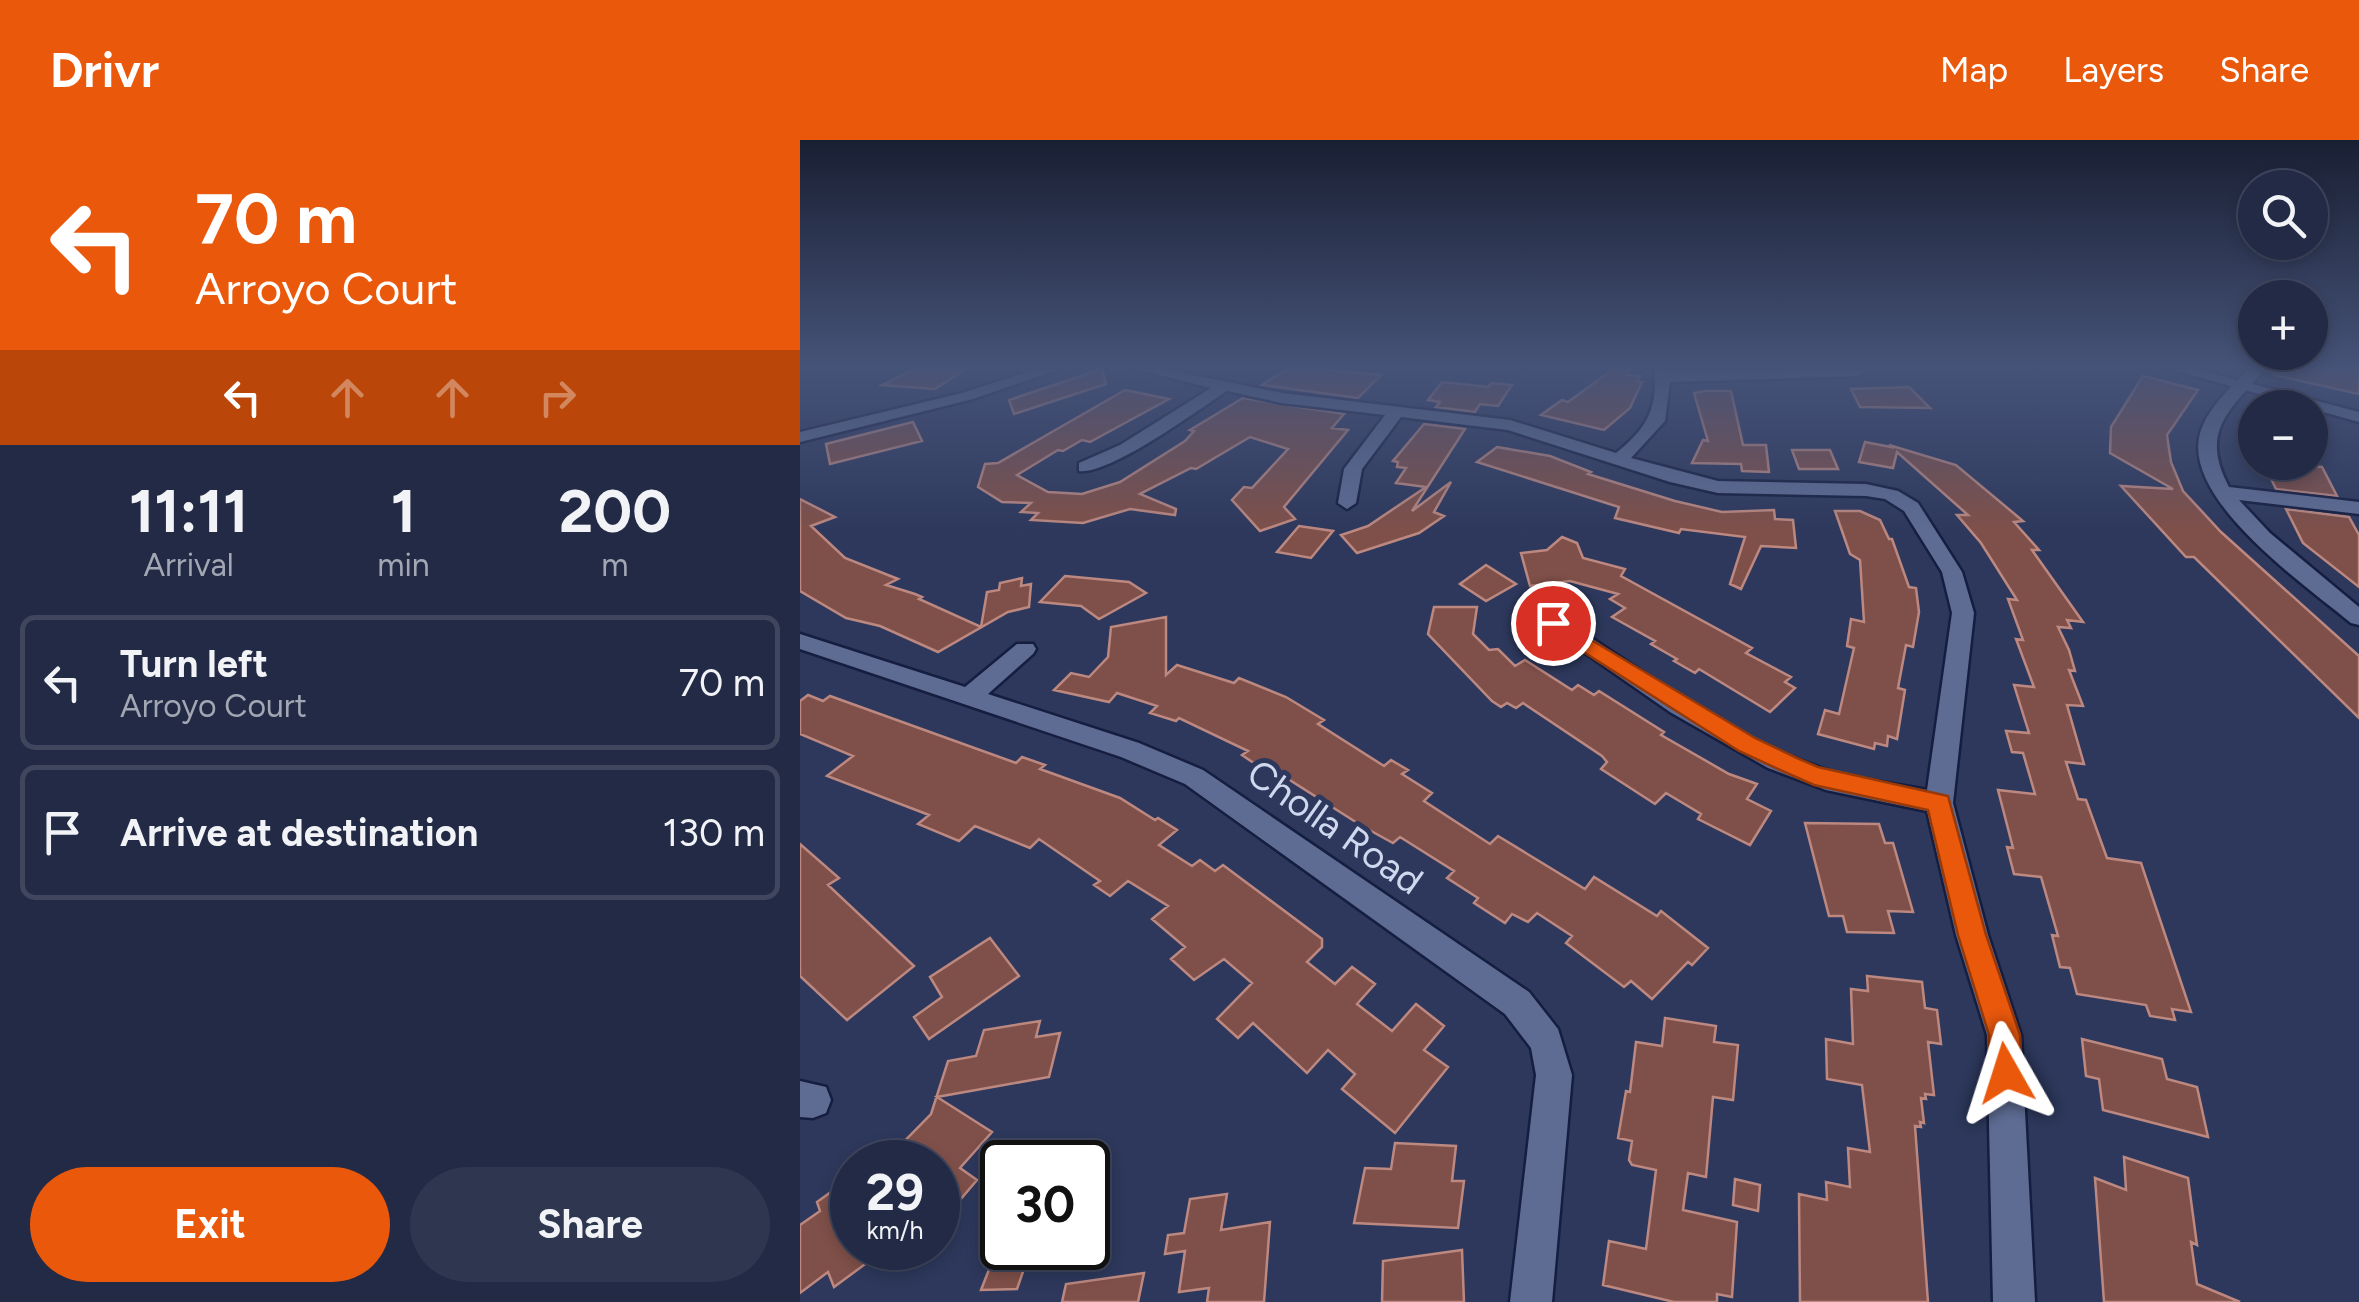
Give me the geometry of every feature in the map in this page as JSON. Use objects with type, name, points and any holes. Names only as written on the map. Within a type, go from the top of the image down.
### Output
[{"type":"street","points":[[800,438],[859,423]]},
{"type":"street","points":[[1086,467],[1126,449],[1166,423]]},
{"type":"street","points":[[1347,503],[1354,469],[1388,423]]},
{"type":"street","points":[[1501,423],[1530,429],[1666,475],[1718,487],[1866,490],[1891,495],[1911,507],[1952,572],[1963,613],[1939,803],[1972,935],[2004,1035],[2014,1302]]},
{"type":"street","points":[[1621,458],[1655,430],[1658,423]]},
{"type":"street","points":[[2215,423],[2207,438],[2210,468],[2222,492],[2258,533],[2359,618]]},
{"type":"street","points":[[2222,492],[2359,508]]},
{"type":"street","points":[[1553,623],[1747,744],[1788,764],[1814,776],[1939,803]]},
{"type":"street","name":"Cholla Road","points":[[800,641],[1130,750],[1194,777],[1517,1003],[1546,1041],[1554,1075],[1531,1302]]},
{"type":"street","points":[[968,698],[1026,650]]},
{"type":"building","points":[[908,423],[914,423],[922,441],[830,464],[826,444]]},
{"type":"building","points":[[1067,423],[1124,423],[1090,442],[1082,440],[1058,450],[1017,475],[1048,492],[1082,494],[1120,482],[1185,441],[1194,431],[1190,430],[1201,423],[1336,423],[1332,428],[1348,430],[1284,507],[1295,519],[1260,531],[1232,500],[1244,487],[1252,488],[1288,449],[1250,437],[1196,469],[1140,494],[1176,509],[1175,515],[1130,509],[1083,523],[1031,520],[1038,513],[1021,512],[1031,503],[1002,502],[978,487],[985,464],[998,463]]},
{"type":"building","points":[[1576,423],[1612,423],[1604,430]]},
{"type":"building","points":[[1703,423],[1738,423],[1743,445],[1766,445],[1769,472],[1742,471],[1741,464],[1692,463],[1703,440],[1708,441]]},
{"type":"building","points":[[2113,423],[2175,423],[2167,435],[2171,462],[2183,491],[2221,532],[2359,656],[2359,718],[2194,557],[2186,557],[2121,486],[2173,489],[2110,453]]},
{"type":"building","points":[[1424,424],[1465,429],[1412,511],[1451,482],[1434,512],[1444,516],[1419,533],[1357,553],[1341,535],[1368,526],[1426,487],[1396,483],[1406,468],[1397,467],[1398,462],[1393,461]]},
{"type":"building","points":[[1865,442],[1956,465],[2023,521],[2014,522],[2039,550],[2032,550],[2083,622],[2067,620],[2071,628],[2058,627],[2069,650],[2075,671],[2069,670],[2083,706],[2067,705],[2084,764],[2066,762],[2078,799],[2086,800],[2107,858],[2141,863],[2191,1012],[2172,1009],[2175,1020],[2150,1016],[2146,1005],[2077,994],[2070,968],[2060,967],[2052,935],[2058,936],[2041,877],[2014,874],[2007,847],[2013,848],[1998,790],[2035,794],[2023,753],[2012,752],[2006,731],[2029,733],[2014,685],[2034,687],[2016,639],[2023,640],[2008,599],[2017,600],[1981,543],[1957,515],[1968,515],[1897,452],[1893,468],[1859,462]]},
{"type":"building","points":[[1497,447],[1550,456],[1591,472],[1588,474],[1722,512],[1774,510],[1775,519],[1793,520],[1796,548],[1761,546],[1741,589],[1730,584],[1745,537],[1681,529],[1679,533],[1615,518],[1619,507],[1477,462]]},
{"type":"building","points":[[1792,450],[1830,450],[1838,469],[1799,469]]},
{"type":"building","points":[[2328,479],[2337,496],[2276,489],[2272,480]]},
{"type":"building","points":[[800,499],[835,517],[811,526],[845,558],[898,579],[886,585],[922,597],[919,599],[981,627],[987,592],[999,590],[1000,583],[1022,578],[1021,586],[1031,584],[1029,607],[1008,612],[938,652],[880,626],[846,618],[800,591]]},
{"type":"building","points":[[2286,509],[2349,517],[2359,535],[2359,587],[2303,543]]},
{"type":"building","points":[[1835,511],[1860,511],[1880,520],[1892,539],[1909,587],[1916,588],[1919,612],[1913,647],[1906,645],[1898,688],[1905,690],[1897,739],[1888,736],[1887,746],[1875,743],[1874,749],[1818,734],[1825,710],[1839,714],[1854,648],[1847,646],[1851,619],[1864,622],[1860,560],[1850,554]]},
{"type":"building","points":[[1299,526],[1333,531],[1311,558],[1277,552]]},
{"type":"building","points":[[1562,537],[1577,543],[1583,558],[1625,569],[1621,576],[1752,648],[1746,653],[1791,677],[1785,682],[1795,688],[1770,712],[1699,669],[1695,673],[1674,661],[1677,659],[1651,644],[1655,641],[1612,617],[1625,608],[1610,599],[1618,594],[1570,581],[1530,586],[1521,553],[1547,550]]},
{"type":"building","points":[[1486,565],[1516,584],[1486,601],[1460,584]]},
{"type":"building","points":[[1065,576],[1129,582],[1146,593],[1099,619],[1081,606],[1040,602]]},
{"type":"building","points":[[1434,607],[1477,607],[1473,634],[1489,650],[1498,649],[1515,666],[1525,660],[1572,690],[1578,685],[1594,695],[1599,691],[1664,732],[1661,735],[1729,774],[1757,784],[1747,799],[1771,811],[1750,845],[1698,819],[1701,814],[1666,793],[1655,804],[1601,769],[1607,762],[1602,756],[1523,703],[1516,708],[1507,703],[1501,707],[1492,701],[1428,634]]},
{"type":"building","points":[[1166,617],[1166,675],[1177,665],[1234,683],[1239,678],[1286,697],[1324,720],[1318,724],[1384,766],[1391,760],[1408,770],[1402,774],[1432,793],[1424,801],[1490,844],[1498,836],[1585,889],[1594,877],[1657,916],[1661,911],[1708,948],[1692,965],[1688,962],[1652,999],[1631,981],[1624,987],[1566,943],[1572,936],[1537,913],[1528,922],[1512,914],[1505,923],[1474,903],[1478,898],[1447,878],[1454,871],[1400,837],[1393,843],[1362,826],[1266,765],[1261,768],[1242,755],[1248,751],[1179,718],[1176,721],[1150,713],[1157,706],[1117,693],[1109,702],[1054,690],[1071,673],[1089,677],[1108,657],[1111,627]]},
{"type":"building","points":[[808,695],[823,701],[830,696],[1016,763],[1022,757],[1045,765],[1040,769],[1120,798],[1155,820],[1158,818],[1177,830],[1159,845],[1192,866],[1200,860],[1215,871],[1223,865],[1322,939],[1322,947],[1307,962],[1335,984],[1352,967],[1375,984],[1357,1004],[1392,1031],[1416,1004],[1444,1026],[1424,1050],[1448,1067],[1395,1133],[1342,1089],[1355,1074],[1328,1050],[1307,1073],[1253,1023],[1238,1038],[1217,1019],[1252,983],[1224,959],[1194,980],[1171,959],[1185,947],[1152,919],[1168,906],[1128,881],[1110,896],[1094,885],[1100,881],[1039,839],[1030,848],[975,826],[959,841],[918,824],[929,815],[827,776],[853,756],[800,734],[800,701]]},
{"type":"building","points":[[1805,823],[1879,824],[1885,843],[1893,843],[1913,912],[1888,911],[1894,933],[1847,932],[1843,916],[1829,916]]},
{"type":"building","points":[[800,844],[839,878],[828,885],[914,966],[847,1020],[800,976]]},
{"type":"building","points":[[990,938],[1019,976],[929,1039],[914,1017],[942,997],[930,977]]},
{"type":"building","points":[[1867,976],[1922,982],[1925,1008],[1937,1010],[1941,1044],[1928,1042],[1934,1095],[1921,1098],[1924,1123],[1915,1126],[1928,1302],[1800,1302],[1799,1194],[1827,1200],[1826,1182],[1850,1187],[1848,1148],[1870,1152],[1862,1085],[1827,1079],[1826,1039],[1853,1044],[1851,989],[1868,991]]},
{"type":"building","points":[[1665,1018],[1716,1026],[1714,1042],[1738,1045],[1733,1100],[1713,1097],[1706,1177],[1688,1173],[1683,1210],[1737,1222],[1732,1297],[1717,1294],[1717,1302],[1674,1302],[1603,1285],[1609,1241],[1646,1249],[1656,1170],[1632,1165],[1632,1141],[1618,1138],[1626,1091],[1630,1092],[1636,1042],[1662,1046]]},
{"type":"building","points":[[1040,1021],[1036,1037],[1060,1033],[1049,1077],[937,1097],[992,1132],[980,1140],[980,1146],[960,1168],[960,1140],[906,1140],[931,1114],[948,1061],[976,1056],[984,1030]]},
{"type":"building","points":[[2082,1039],[2162,1059],[2167,1079],[2197,1087],[2208,1137],[2103,1110],[2099,1079],[2086,1076]]},
{"type":"building","points":[[1395,1143],[1456,1146],[1452,1181],[1464,1181],[1458,1228],[1354,1223],[1365,1168],[1391,1169]]},
{"type":"building","points":[[2124,1157],[2188,1178],[2197,1245],[2191,1242],[2197,1284],[2240,1302],[2104,1302],[2095,1178],[2126,1190]]},
{"type":"building","points":[[960,1168],[977,1180],[960,1200]]},
{"type":"building","points":[[1735,1179],[1760,1185],[1758,1211],[1733,1205]]},
{"type":"building","points":[[830,1193],[830,1270],[857,1270],[834,1287],[828,1272],[800,1293],[800,1225],[820,1211],[817,1202]]},
{"type":"building","points":[[1227,1194],[1221,1230],[1270,1222],[1264,1302],[1207,1302],[1209,1288],[1179,1292],[1185,1251],[1165,1254],[1168,1235],[1184,1233],[1190,1199]]},
{"type":"building","points":[[1462,1250],[1464,1302],[1382,1302],[1383,1261]]},
{"type":"building","points":[[989,1270],[1024,1270],[1017,1289],[981,1290]]},
{"type":"building","points":[[1144,1273],[1138,1302],[1062,1302],[1066,1284]]},
{"type":"route","points":[[1553,623],[1747,744],[1788,764],[1814,776],[1939,803],[1972,935],[2004,1035],[2006,1073]]}]
